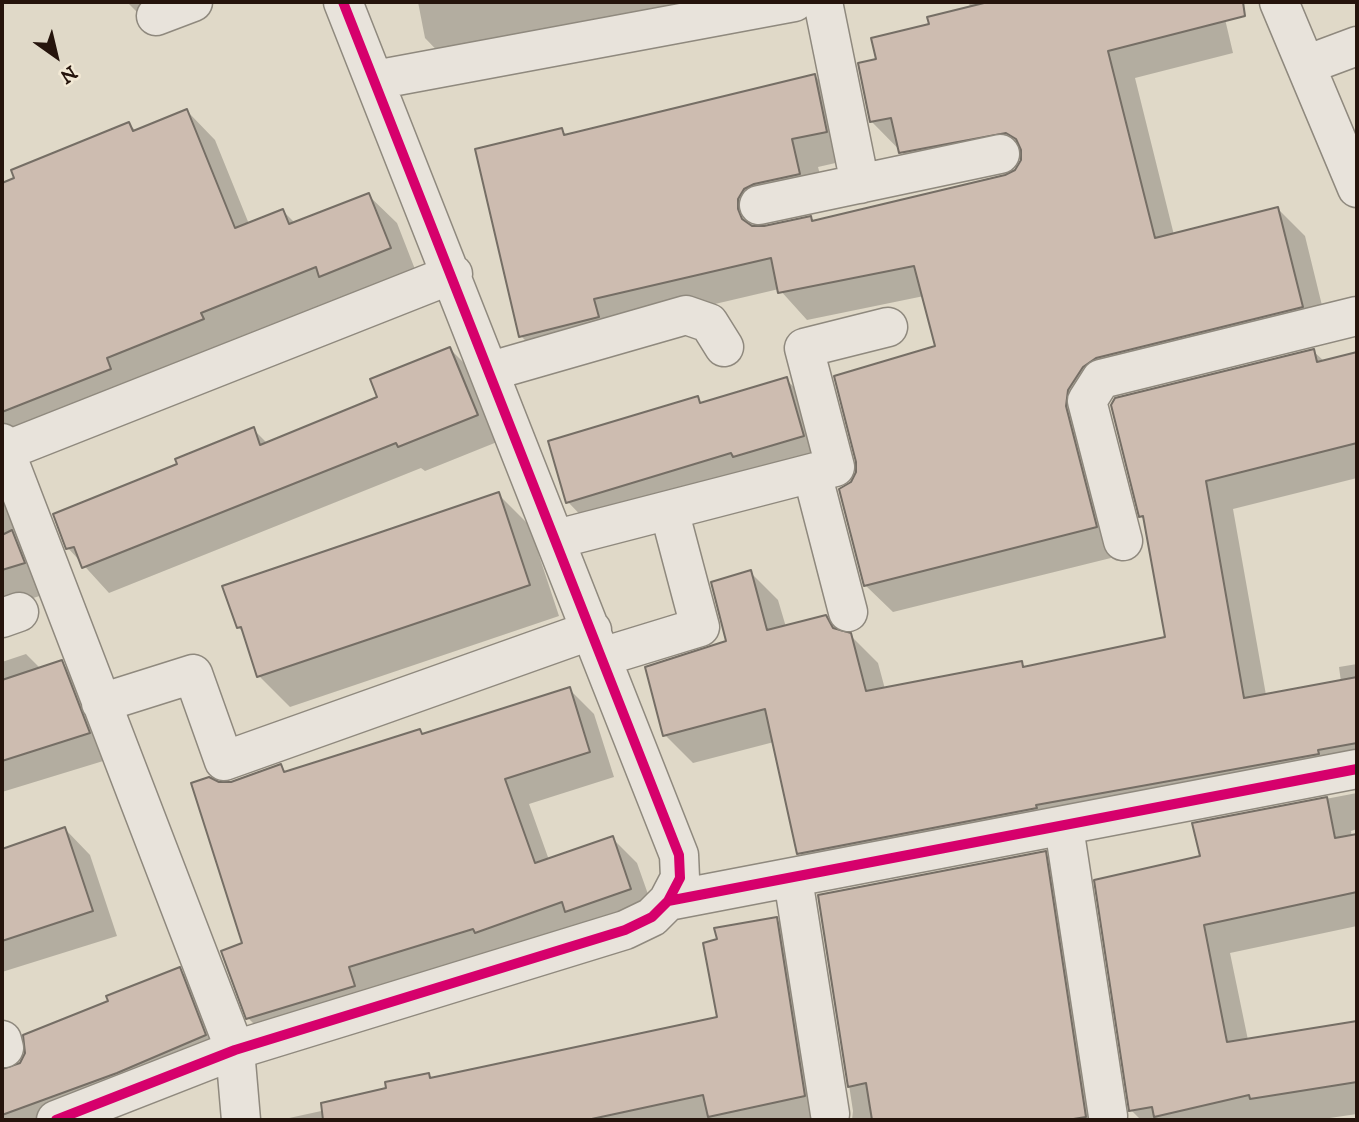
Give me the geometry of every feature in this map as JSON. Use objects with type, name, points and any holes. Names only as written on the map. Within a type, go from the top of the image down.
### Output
[{"type":"street","points":[[156,16],[193,2]]},
{"type":"street","points":[[56,1120],[235,1050],[625,930],[652,917],[668,901],[680,878],[680,855],[344,2]]},
{"type":"street","points":[[375,80],[794,2]]},
{"type":"street","points":[[822,2],[860,184]]},
{"type":"street","points":[[1279,2],[1357,188]]},
{"type":"street","points":[[1306,65],[1357,46]]},
{"type":"street","points":[[759,205],[1000,154]]},
{"type":"street","points":[[241,1120],[235,1050],[3,447],[453,274]]},
{"type":"street","points":[[491,371],[686,315],[709,323],[724,346]]},
{"type":"street","points":[[1122,541],[1087,401],[1101,379],[1357,316]]},
{"type":"street","points":[[557,540],[835,467],[804,348],[888,327]]},
{"type":"street","points":[[812,473],[848,612]]},
{"type":"street","points":[[101,703],[193,674],[224,761],[597,643],[700,627],[669,510]]},
{"type":"street","points":[[668,901],[1357,769]]},
{"type":"street","points":[[1064,827],[1108,1116]]},
{"type":"street","points":[[793,879],[830,1114]]},
{"type":"building","points":[[988,2],[1243,2],[1245,16],[1108,51],[1155,238],[1278,207],[1303,307],[1096,358],[1083,367],[1068,390],[1066,406],[1097,527],[864,586],[839,489],[851,482],[856,472],[856,462],[834,376],[935,346],[914,266],[778,293],[771,258],[594,299],[599,317],[519,337],[475,149],[562,128],[564,135],[815,74],[827,132],[792,139],[800,174],[754,184],[744,189],[738,199],[738,209],[742,219],[752,226],[811,216],[812,221],[1005,175],[1015,170],[1021,160],[1021,150],[1016,139],[1006,133],[899,153],[891,118],[870,122],[858,63],[876,59],[871,38],[929,24],[927,17]]},
{"type":"building","points":[[187,109],[235,228],[283,209],[289,224],[369,193],[391,248],[319,277],[316,267],[201,313],[204,319],[107,358],[111,369],[2,412],[2,183],[14,178],[11,170],[129,122],[133,131]]},
{"type":"building","points":[[450,347],[478,415],[398,447],[396,443],[82,568],[74,547],[66,549],[53,514],[177,464],[175,459],[254,427],[260,445],[377,397],[370,379]]},
{"type":"building","points":[[1314,349],[1317,362],[1357,352],[1357,443],[1206,481],[1244,698],[1357,677],[1357,743],[1318,750],[1319,754],[1036,805],[1037,808],[797,854],[765,709],[663,736],[645,667],[726,641],[711,582],[751,570],[767,630],[826,615],[833,628],[851,633],[866,691],[1022,661],[1023,667],[1165,637],[1143,516],[1139,517],[1111,405],[1115,398]]},
{"type":"building","points":[[787,377],[804,436],[733,457],[731,453],[566,503],[548,441],[698,396],[700,403]]},
{"type":"building","points":[[499,492],[530,585],[257,677],[241,627],[237,628],[222,586]]},
{"type":"building","points":[[12,530],[25,563],[2,570],[2,535]]},
{"type":"building","points":[[62,660],[90,733],[2,761],[2,680]]},
{"type":"building","points":[[570,687],[590,752],[505,779],[535,863],[613,836],[631,889],[565,912],[562,902],[475,933],[473,929],[349,967],[355,986],[246,1019],[221,951],[242,943],[191,783],[209,777],[219,782],[231,782],[281,764],[284,772],[420,729],[422,734]]},
{"type":"building","points":[[1327,797],[1335,838],[1357,834],[1357,892],[1204,925],[1227,1042],[1357,1021],[1357,1082],[1250,1099],[1249,1095],[1154,1117],[1152,1107],[1129,1111],[1094,880],[1200,856],[1192,823]]},
{"type":"building","points":[[65,827],[93,911],[2,941],[2,849]]},
{"type":"building","points":[[1046,851],[1086,1117],[1067,1120],[872,1120],[866,1083],[848,1087],[818,895]]},
{"type":"building","points":[[777,917],[805,1096],[708,1117],[703,1095],[587,1120],[323,1120],[321,1103],[386,1088],[385,1082],[429,1073],[430,1078],[717,1017],[703,943],[717,939],[714,928]]},
{"type":"building","points":[[180,967],[206,1035],[117,1073],[2,1115],[2,1069],[20,1063],[25,1053],[23,1035],[108,1001],[106,996]]},
{"type":"cycle path","points":[[343,2],[679,855],[680,878],[668,901]]},
{"type":"cycle path","points":[[56,1120],[235,1050],[625,930],[652,917],[668,901],[1357,769]]}]
